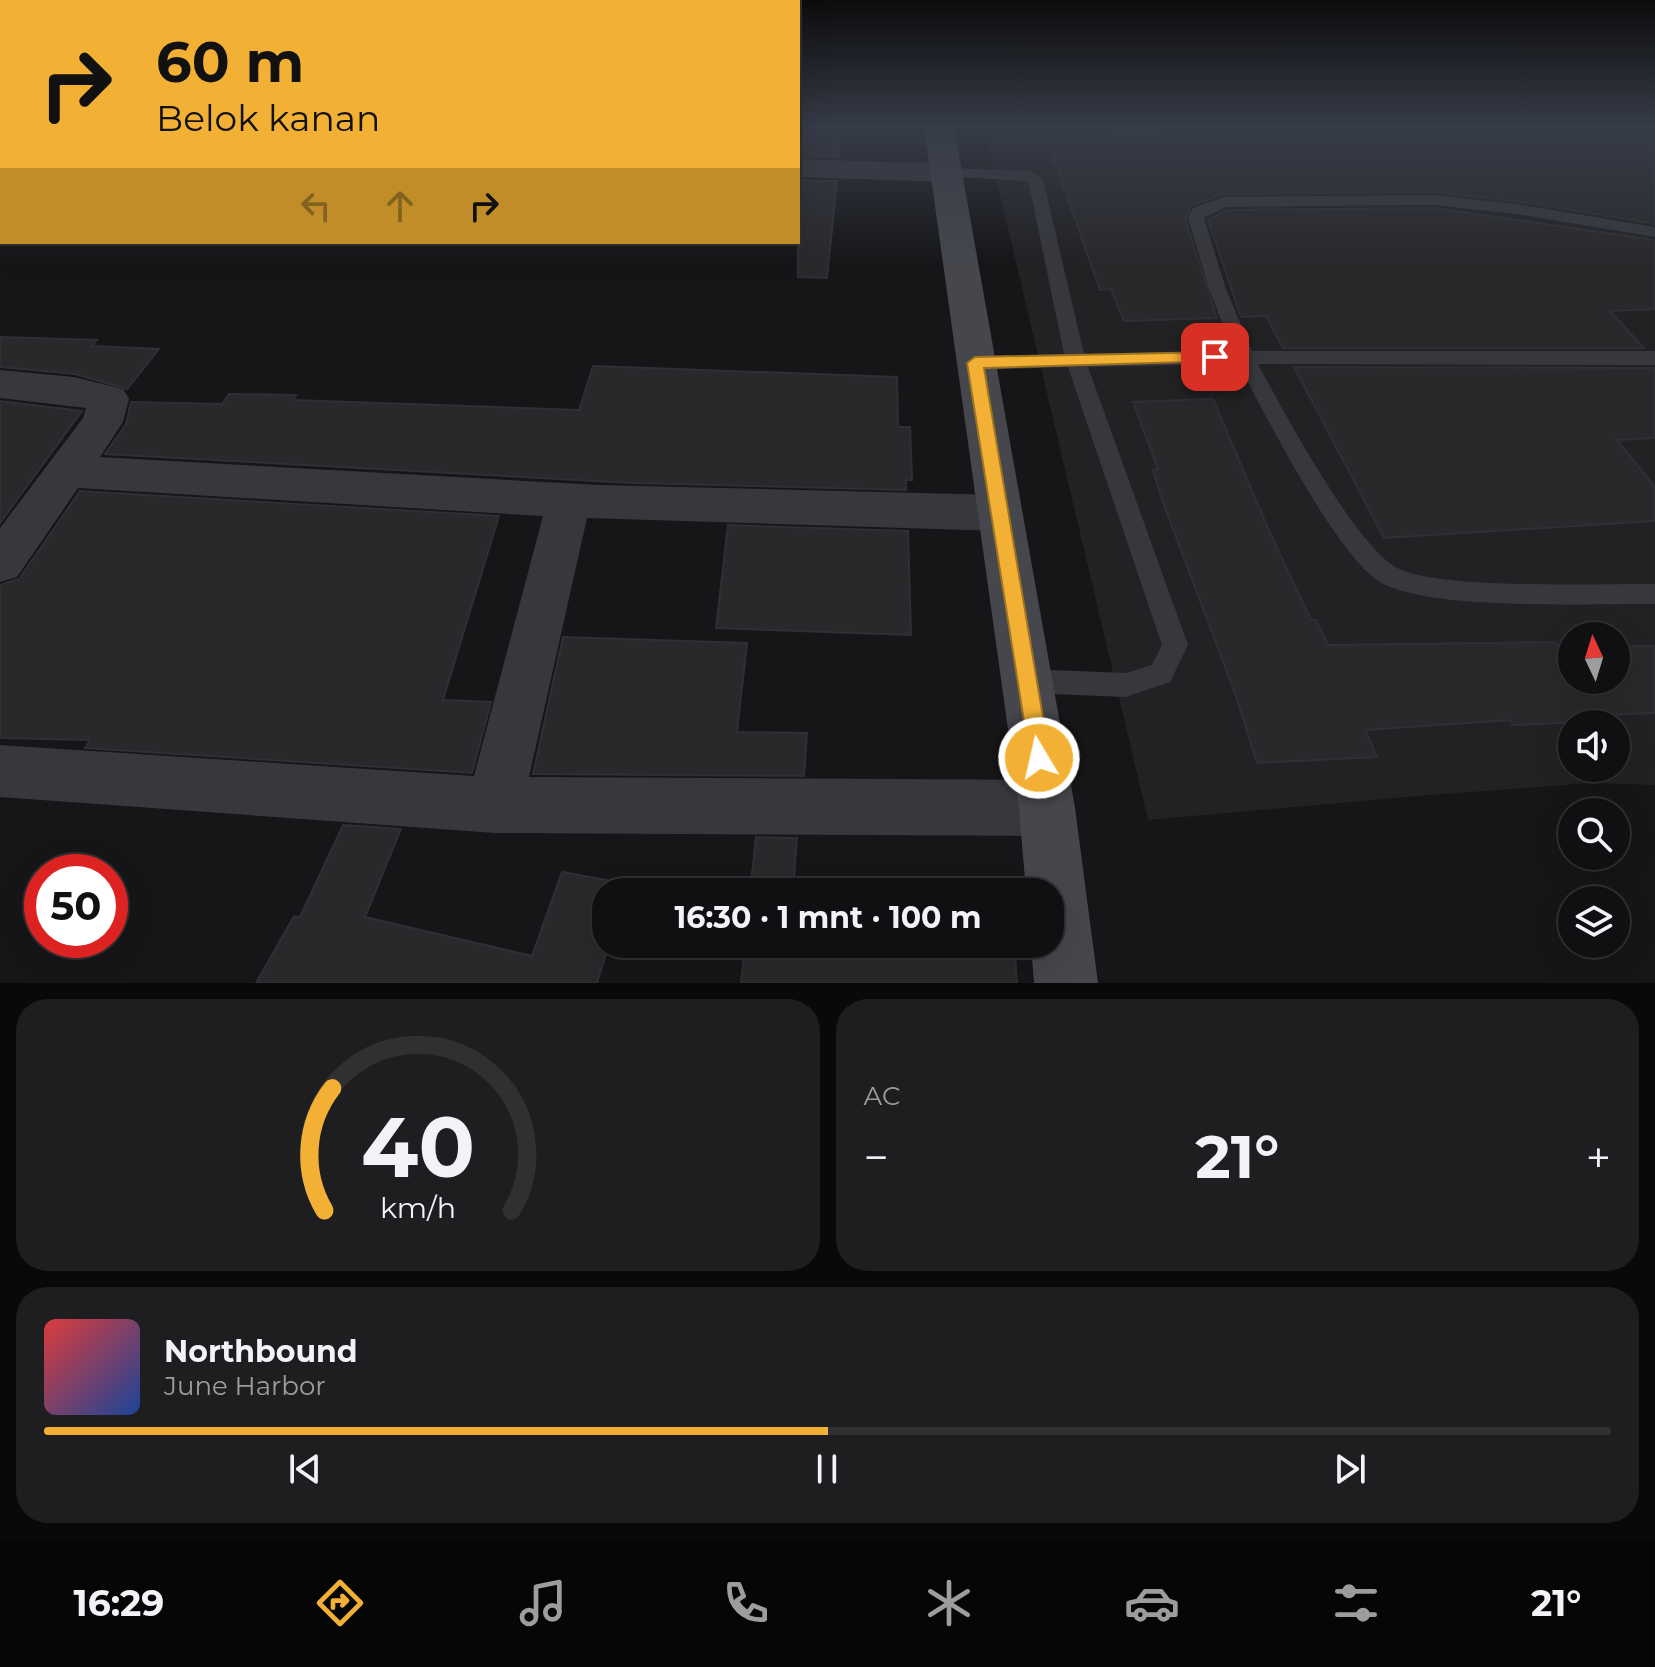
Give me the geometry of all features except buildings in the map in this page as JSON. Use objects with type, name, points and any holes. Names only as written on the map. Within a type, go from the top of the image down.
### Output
[{"type":"main road","points":[[946,173],[1047,808],[1066,983]]},
{"type":"street","points":[[0,384],[74,391],[109,399],[102,422],[0,563]]},
{"type":"street","points":[[68,471],[569,500],[1000,513]]},
{"type":"street","points":[[495,805],[569,500]]},
{"type":"street","points":[[0,771],[495,805],[1047,808]]},
{"type":"lane","points":[[946,173],[1030,176],[1043,194],[1075,359],[1175,645],[1161,674],[1126,685],[1026,681]]},
{"type":"lane","points":[[1655,232],[1486,204],[1434,200],[1214,205],[1199,211],[1196,218],[1245,357],[1338,516],[1364,553],[1384,572],[1432,588],[1456,591],[1655,594]]},
{"type":"lane","points":[[975,363],[1245,357],[1655,358]]},
{"type":"shaded area","points":[[995,173],[1655,173],[1655,785],[1593,783],[1148,820]]},
{"type":"route","points":[[1039,758],[975,363],[1215,357]]}]
